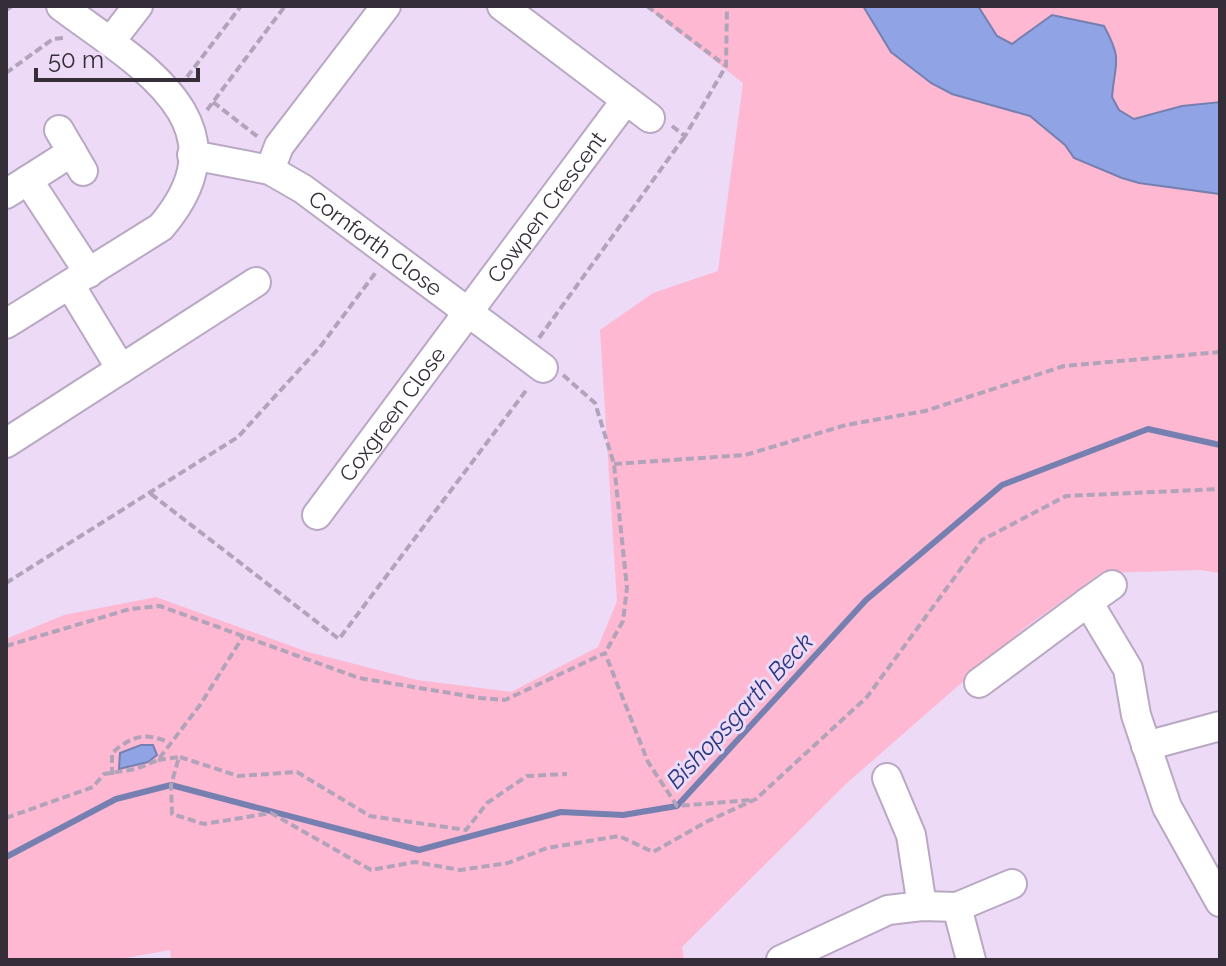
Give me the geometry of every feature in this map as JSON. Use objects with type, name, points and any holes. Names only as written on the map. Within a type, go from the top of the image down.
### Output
[{"type":"street","points":[[6,324],[161,227],[186,189],[192,155],[185,118],[173,95],[153,74],[61,6]]},
{"type":"street","points":[[105,39],[138,6]]},
{"type":"street","points":[[269,157],[386,6]]},
{"type":"street","points":[[502,6],[650,118]]},
{"type":"street","name":"Cowpen Crescent","points":[[468,316],[626,100]]},
{"type":"street","points":[[72,151],[17,187],[79,279],[121,369]]},
{"type":"street","name":"Cornforth Close","points":[[192,155],[269,157],[303,189],[388,255],[534,362]]},
{"type":"street","points":[[6,443],[257,281]]},
{"type":"street","name":"Coxgreen Close","points":[[318,516],[468,316]]},
{"type":"street","points":[[979,683],[1061,619],[1112,585]]},
{"type":"street","points":[[1088,602],[1128,669],[1146,746],[1167,807],[1220,902]]},
{"type":"street","points":[[1146,746],[1220,726]]},
{"type":"street","points":[[887,778],[911,835],[922,906]]},
{"type":"street","points":[[783,960],[859,921],[888,910],[922,906],[957,907],[1012,884]]},
{"type":"street","points":[[957,907],[971,960]]},
{"type":"path","points":[[6,10],[12,6]]},
{"type":"path","points":[[173,95],[241,6]]},
{"type":"path","points":[[201,119],[285,6]]},
{"type":"path","points":[[647,6],[726,66]]},
{"type":"path","points":[[151,494],[339,639],[534,362],[685,136],[726,66],[727,6]]},
{"type":"path","points":[[6,73],[53,39],[105,39]]},
{"type":"path","points":[[213,102],[269,157]]},
{"type":"path","points":[[650,118],[658,114],[685,136]]},
{"type":"path","points":[[6,583],[238,437],[320,347],[388,255]]},
{"type":"path","points":[[614,464],[745,455],[846,425],[925,411],[1064,366],[1220,352]]},
{"type":"path","points":[[6,646],[130,609],[160,606],[359,678],[505,700],[605,653],[623,621],[627,588],[614,464],[595,403],[549,362],[534,362]]},
{"type":"path","points":[[179,757],[171,785],[172,814],[204,824],[271,813],[371,870],[415,862],[460,870],[472,869],[508,863],[547,848],[619,836],[653,852],[756,799],[867,697],[982,540],[1066,496],[1220,489]]},
{"type":"path","points":[[158,760],[200,705],[244,634]]},
{"type":"path","points":[[605,653],[648,762],[677,806],[756,799]]},
{"type":"path","points":[[112,775],[112,753],[136,735],[152,735],[169,743]]},
{"type":"path","points":[[6,818],[41,809],[93,787],[104,774],[112,775],[158,760],[179,757],[238,776],[297,772],[370,816],[466,830],[487,803],[527,776],[567,774]]},
{"type":"shaded area","points":[[645,6],[1220,6],[1220,573],[1200,570],[1101,573],[1023,629],[847,783],[682,947],[684,960],[171,960],[170,950],[115,960],[6,960],[6,639],[64,615],[156,597],[308,652],[417,680],[511,692],[598,647],[617,601],[600,330],[653,293],[718,271],[743,83]]},
{"type":"water","points":[[863,6],[978,6],[997,36],[1012,44],[1052,15],[1104,26],[1116,54],[1112,97],[1119,110],[1134,119],[1182,106],[1220,102],[1220,194],[1122,178],[1074,158],[1065,145],[1030,116],[952,94],[931,83],[891,52]]},
{"type":"water","points":[[141,745],[153,745],[157,755],[148,762],[119,769],[120,753]]},
{"type":"waterway","name":"Bishopsgarth Beck","points":[[6,857],[116,799],[171,785],[419,850],[561,812],[623,815],[677,806],[866,600],[1002,485],[1148,429],[1220,445]]}]
